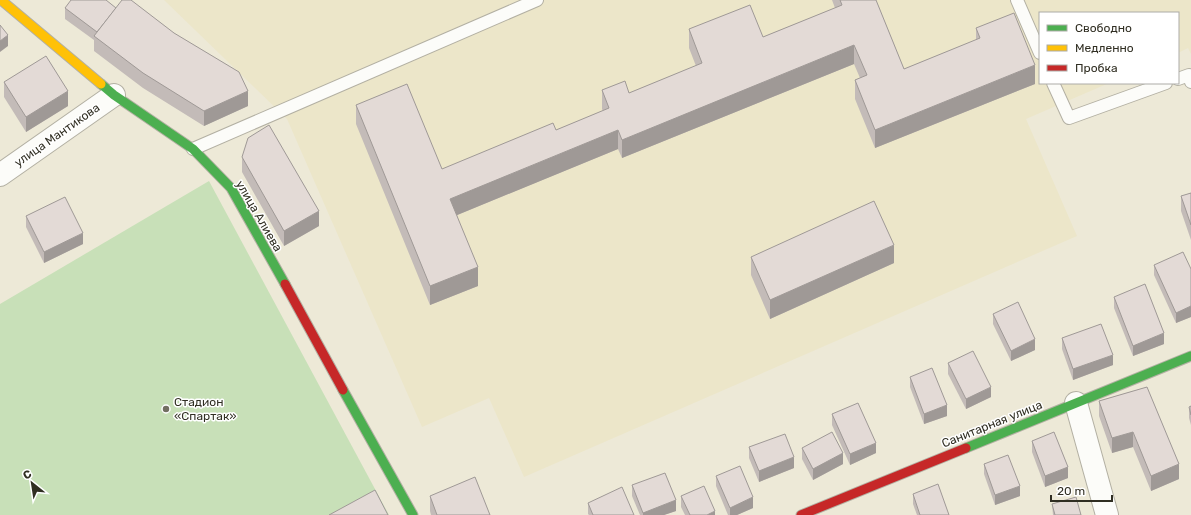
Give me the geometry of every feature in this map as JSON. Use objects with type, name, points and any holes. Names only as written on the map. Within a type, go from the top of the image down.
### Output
[{"type":"street","name":"улица Алиева","points":[[1,0],[114,95],[193,148],[231,188],[413,515]]},
{"type":"street","name":"улица Мантикова","points":[[0,175],[114,95]]},
{"type":"street","name":"Санитарная улица","points":[[801,515],[1191,356]]},
{"type":"street","points":[[1076,403],[1107,515]]},
{"type":"lane","points":[[193,148],[537,0]]},
{"type":"lane","points":[[1017,0],[1039,51]]},
{"type":"lane","points":[[1179,79],[1189,75],[1191,82]]},
{"type":"lane","points":[[1053,84],[1069,118],[1163,84]]},
{"type":"shaded area","points":[[164,0],[1191,0],[1191,54],[1188,48],[1179,52],[1179,12],[1039,12],[1039,84],[1107,84],[1026,119],[1077,236],[524,477],[489,398],[422,427],[287,119]]},
{"type":"green space","name":"Стадион «Спартак»","points":[[209,181],[389,515],[0,515],[0,304]]},
{"type":"building","points":[[71,0],[106,0],[116,8],[97,32],[65,8]]},
{"type":"building","points":[[122,0],[131,0],[174,33],[239,72],[248,91],[204,111],[143,73],[94,36]]},
{"type":"building","points":[[840,0],[876,0],[904,69],[980,38],[976,28],[1014,13],[1035,65],[875,130],[855,80],[867,75],[854,45],[622,140],[618,130],[450,199],[478,267],[430,286],[356,105],[407,84],[442,169],[553,123],[556,130],[609,108],[602,90],[625,81],[629,93],[702,63],[689,29],[750,5],[763,37],[842,5]]},
{"type":"building","points":[[0,25],[8,35],[0,41]]},
{"type":"building","points":[[46,56],[68,91],[26,117],[4,82]]},
{"type":"building","points":[[269,125],[319,211],[284,231],[242,157],[248,138]]},
{"type":"building","points":[[1191,193],[1191,225],[1181,196]]},
{"type":"building","points":[[65,197],[83,233],[44,252],[26,216]]},
{"type":"building","points":[[874,201],[894,245],[770,300],[751,257]]},
{"type":"building","points":[[1183,252],[1191,269],[1191,306],[1176,313],[1154,265]]},
{"type":"building","points":[[1145,284],[1164,333],[1133,346],[1114,297]]},
{"type":"building","points":[[1018,302],[1035,339],[1011,351],[993,314]]},
{"type":"building","points":[[1101,324],[1113,355],[1073,369],[1062,338]]},
{"type":"building","points":[[973,351],[991,387],[966,399],[948,363]]},
{"type":"building","points":[[932,368],[947,405],[924,414],[910,377]]},
{"type":"building","points":[[1147,387],[1179,464],[1151,476],[1133,432],[1112,438],[1099,401]]},
{"type":"building","points":[[858,403],[876,443],[850,454],[832,414]]},
{"type":"building","points":[[832,432],[843,453],[813,469],[802,448]]},
{"type":"building","points":[[1054,432],[1068,467],[1045,476],[1032,441]]},
{"type":"building","points":[[785,434],[794,457],[759,471],[749,447]]},
{"type":"building","points":[[1008,455],[1020,486],[995,495],[984,464]]},
{"type":"building","points":[[740,466],[753,497],[730,508],[716,476]]},
{"type":"building","points":[[665,473],[676,500],[643,513],[632,485]]},
{"type":"building","points":[[475,477],[490,515],[437,515],[430,496]]},
{"type":"building","points":[[938,484],[949,515],[920,515],[913,494]]},
{"type":"building","points":[[704,486],[715,511],[707,515],[690,515],[681,496]]},
{"type":"building","points":[[622,487],[634,515],[593,515],[588,503]]},
{"type":"building","points":[[375,490],[388,515],[329,515]]},
{"type":"building","points":[[1076,497],[1081,515],[1055,515],[1052,504]]},
{"type":"traffic: fast","points":[[101,84],[114,95],[193,149],[231,188],[285,284]]},
{"type":"traffic: fast","points":[[966,448],[1191,356]]},
{"type":"traffic: fast","points":[[343,390],[413,515]]},
{"type":"traffic: slow","points":[[1,0],[101,84]]},
{"type":"traffic: jam","points":[[285,284],[343,390]]},
{"type":"traffic: jam","points":[[801,515],[966,448]]},
{"type":"place","name":"Стадион «Спартак»","points":[[166,409]]}]
